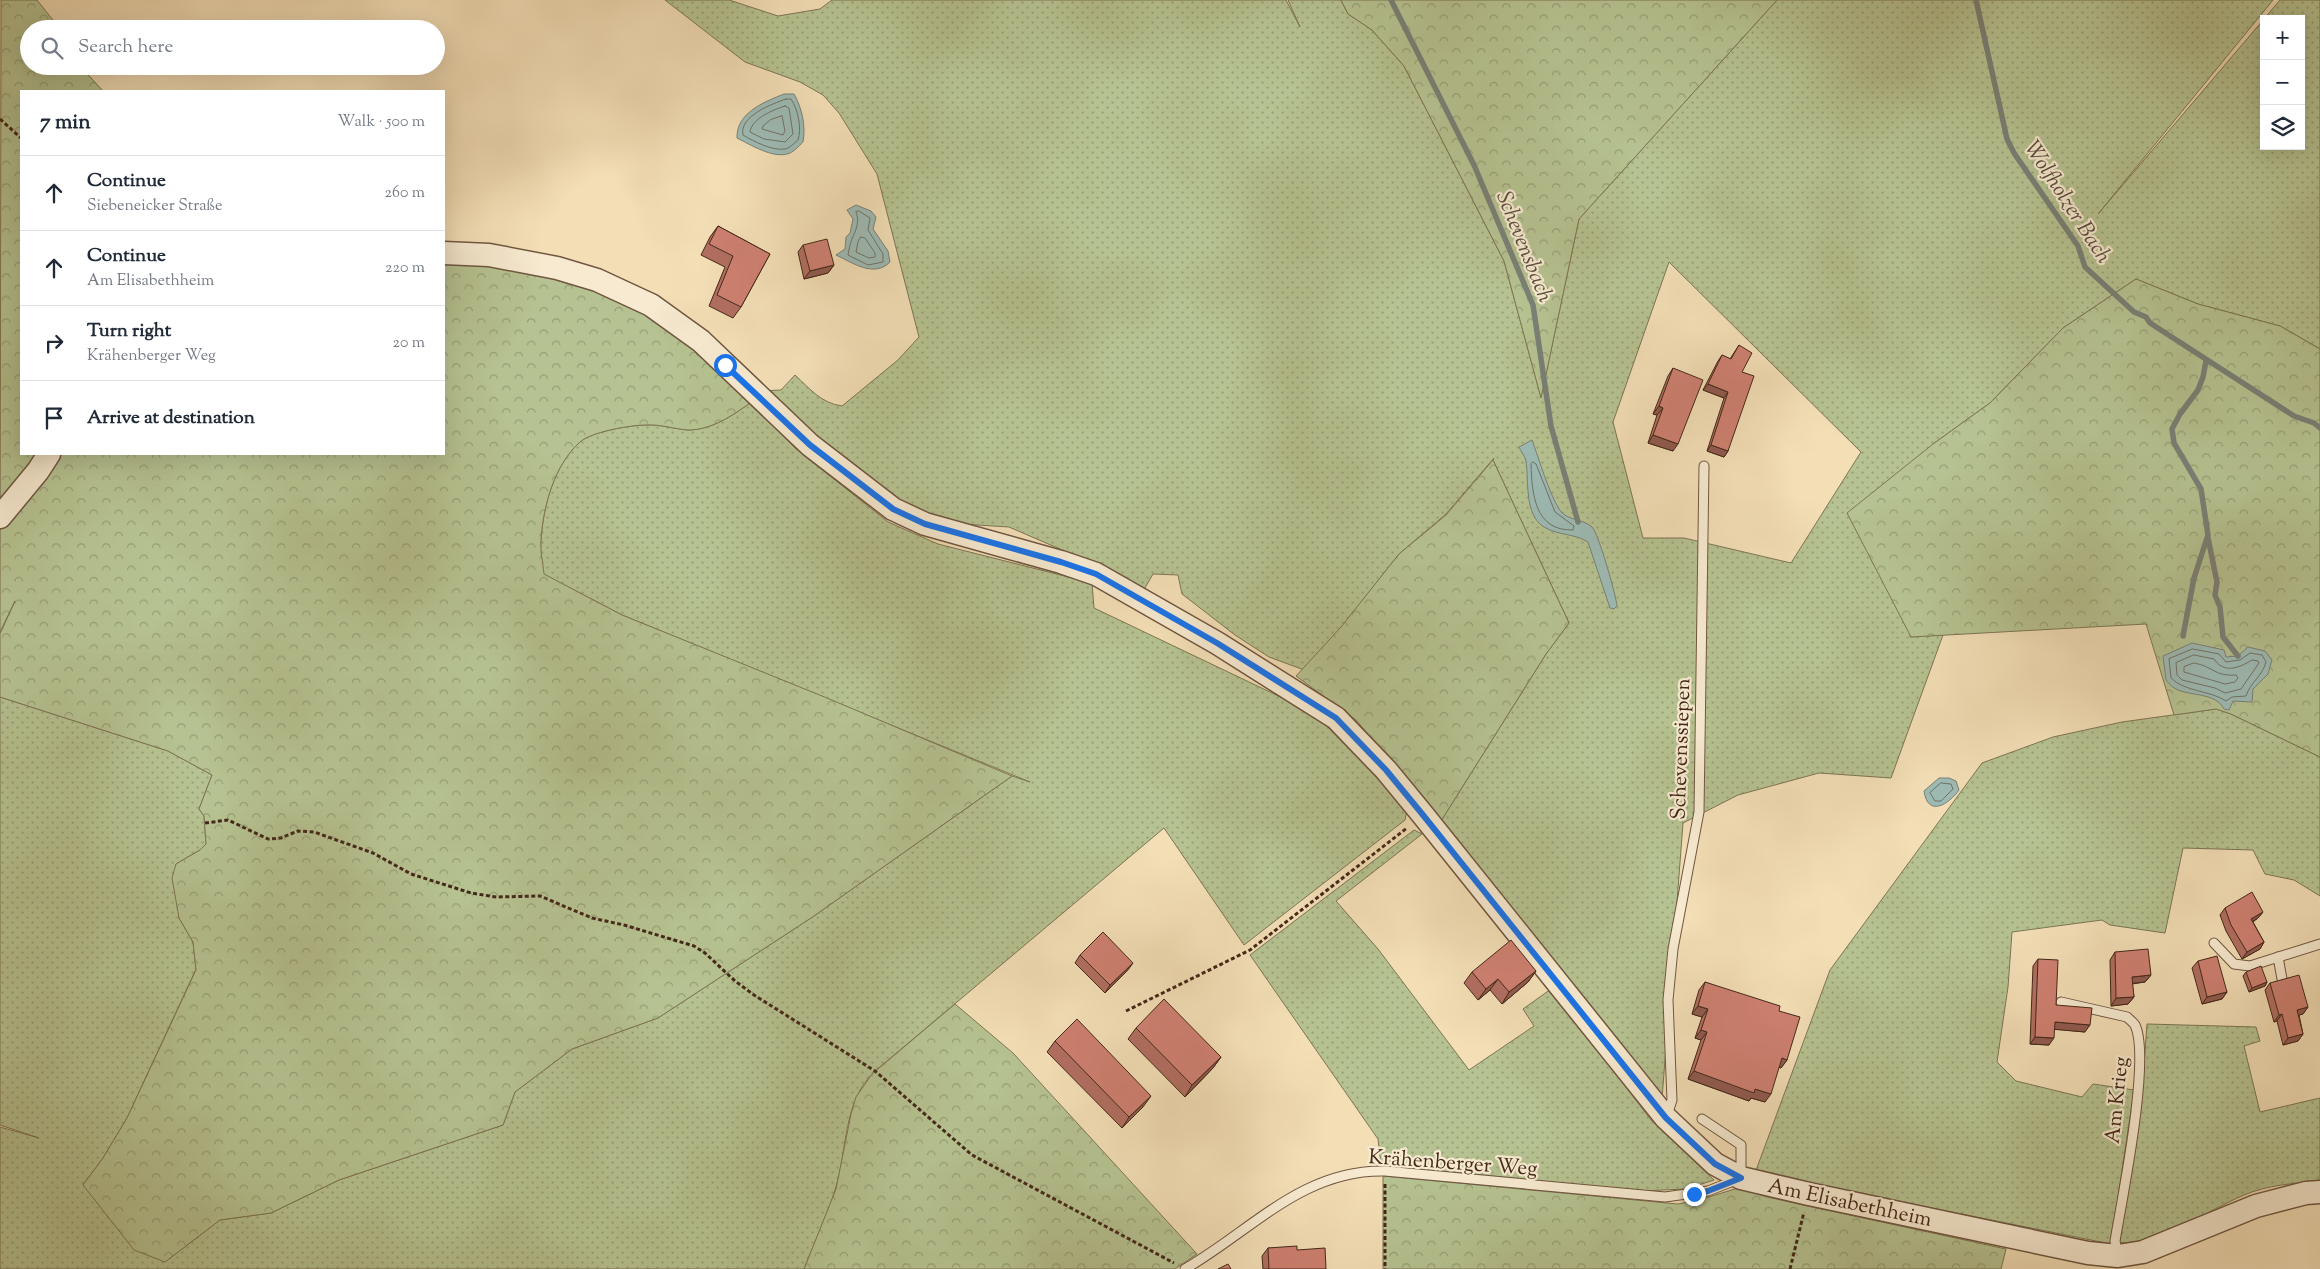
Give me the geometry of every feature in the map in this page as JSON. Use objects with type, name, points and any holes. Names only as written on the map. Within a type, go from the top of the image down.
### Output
[{"type":"street","name":"Am Elisabethheim","points":[[445,254],[489,255],[557,268],[597,280],[651,305],[701,341],[810,445],[893,509],[925,524],[1061,562],[1096,574],[1217,643],[1336,718],[1386,770],[1666,1118],[1715,1164],[1741,1178],[2088,1253],[2118,1256],[2143,1252],[2256,1206],[2306,1193],[2320,1192]]},
{"type":"street","points":[[0,517],[48,455]]},
{"type":"lane","name":"Schevenssiepen","points":[[1666,1118],[1672,1100],[1668,1000],[1673,950],[1699,812],[1704,466]]},
{"type":"lane","points":[[2214,943],[2234,964],[2240,965],[2256,965],[2320,944]]},
{"type":"lane","points":[[2278,957],[2282,978]]},
{"type":"lane","name":"Am Krieg","points":[[2061,1002],[2126,1017],[2134,1024],[2140,1050],[2138,1092],[2116,1241],[2118,1256]]},
{"type":"lane","points":[[1702,1119],[1742,1145],[1741,1178]]},
{"type":"lane","name":"Krähenberger Weg","points":[[1186,1269],[1275,1206],[1308,1187],[1352,1172],[1385,1171],[1665,1198],[1708,1191],[1741,1178]]},
{"type":"path","points":[[0,119],[20,137]]},
{"type":"path","points":[[1126,1010],[1250,950],[1423,815]]},
{"type":"path","points":[[205,823],[228,820],[268,839],[281,838],[298,831],[314,832],[373,853],[411,874],[471,893],[496,898],[540,896],[592,918],[624,924],[685,942],[705,953],[754,996],[875,1071],[972,1155],[1186,1269]]},
{"type":"path","points":[[1385,1171],[1385,1269]]},
{"type":"path","points":[[1790,1269],[1809,1194]]},
{"type":"green space","points":[[1,0],[37,0],[53,20],[20,20],[20,75],[88,75],[102,90],[20,90],[20,455],[445,455],[445,261],[459,261],[555,276],[637,307],[708,356],[750,403],[729,417],[705,428],[688,430],[656,425],[630,426],[601,432],[580,442],[563,462],[547,501],[541,544],[544,574],[622,615],[827,698],[1012,776],[814,916],[658,1018],[572,1049],[515,1092],[503,1125],[339,1180],[271,1213],[220,1220],[165,1262],[134,1250],[83,1185],[103,1158],[127,1118],[196,970],[193,942],[179,918],[172,878],[176,864],[200,850],[206,844],[204,816],[199,809],[212,775],[168,751],[0,697],[0,634],[15,601],[0,632]]},
{"type":"green space","points":[[665,0],[729,0],[778,16],[820,9],[832,0],[1286,0],[1300,27],[1288,0],[1341,0],[1348,14],[1372,30],[1404,66],[1504,261],[1541,397],[1579,219],[1777,0],[2273,0],[2098,214],[2260,24],[2260,150],[2305,150],[2305,15],[2267,15],[2280,0],[2320,0],[2320,349],[2280,326],[2198,304],[2136,279],[2063,328],[1990,403],[1933,444],[1910,637],[1943,635],[1891,778],[1819,773],[1738,795],[1683,823],[1662,1099],[1441,821],[1546,654],[1569,623],[1493,460],[1494,458],[1446,514],[1399,554],[1307,671],[1269,657],[1235,635],[1182,594],[1178,575],[1153,574],[1142,593],[1083,559],[1009,527],[945,523],[892,498],[761,391],[781,390],[795,375],[822,399],[842,406],[898,360],[919,337],[877,174],[839,113],[823,95],[800,82],[745,62]],"holes":[[[1669,262],[1861,452],[1791,563],[1684,538],[1643,538],[1613,422]]]},
{"type":"green space","points":[[1341,0],[1777,0],[1579,219],[1541,398],[1504,261],[1404,66],[1372,30],[1348,14]]},
{"type":"green space","points":[[2136,279],[2198,304],[2280,326],[2320,349],[2320,757],[2231,714],[2216,709],[2174,715],[2146,624],[1911,637],[1847,513],[1933,444],[1990,403],[2063,328]]},
{"type":"green space","points":[[750,403],[796,449],[888,522],[938,544],[1092,583],[1094,608],[1308,709],[1340,733],[1369,764],[1407,810],[1405,820],[1244,945],[1164,828],[875,1071],[864,1083],[851,1112],[839,1175],[832,1200],[804,1269],[0,1269],[0,1127],[39,1138],[0,1125],[0,697],[168,751],[212,775],[199,809],[204,816],[206,844],[200,850],[176,864],[179,918],[193,942],[196,969],[127,1118],[103,1158],[83,1185],[165,1262],[220,1220],[271,1213],[339,1180],[503,1125],[515,1092],[572,1049],[658,1018],[814,916],[1012,776],[1030,782],[622,615],[543,574],[541,540],[547,501],[551,487],[563,462],[580,442],[601,432],[630,426],[656,425],[688,430],[705,428],[729,417]]},
{"type":"green space","points":[[1493,460],[1569,623],[1546,654],[1441,821],[1356,720],[1296,676],[1341,627],[1399,554],[1446,515]]},
{"type":"green space","points":[[2216,709],[2231,714],[2320,757],[2320,896],[2294,880],[2265,874],[2253,850],[2183,848],[2165,933],[2110,925],[2102,920],[2012,932],[2008,987],[1997,1062],[2016,1081],[2082,1097],[2093,1084],[2134,1090],[2111,1244],[1755,1173],[1830,970],[1982,763],[2053,737],[2122,722]]},
{"type":"green space","points":[[1414,830],[1422,834],[1336,901],[1378,949],[1469,1070],[1534,1026],[1523,1009],[1551,989],[1651,1120],[1714,1180],[1686,1189],[1641,1191],[1381,1165],[1378,1139],[1250,955]]},
{"type":"green space","points":[[955,1004],[1013,1053],[1197,1254],[1175,1269],[804,1269],[836,1189],[856,1097],[872,1074]]},
{"type":"green space","points":[[2147,1024],[2256,1027],[2260,1041],[2244,1046],[2260,1112],[2320,1098],[2320,1181],[2262,1189],[2244,1195],[2168,1232],[2136,1242],[2119,1243],[2142,1093]]},
{"type":"green space","points":[[1383,1176],[1678,1204],[1699,1200],[1738,1188],[1767,1197],[2006,1249],[2001,1269],[1383,1269]]},
{"type":"water","points":[[784,94],[794,94],[804,123],[803,142],[794,151],[781,155],[775,154],[737,138],[738,129],[746,115],[760,105]]},
{"type":"water","points":[[856,205],[871,211],[876,217],[873,229],[888,251],[890,262],[884,267],[877,269],[863,268],[836,255],[845,249],[846,237],[850,233],[853,219],[847,210]]},
{"type":"water","points":[[1532,440],[1559,509],[1566,516],[1588,524],[1595,531],[1614,590],[1617,606],[1614,609],[1610,608],[1588,542],[1544,527],[1533,514],[1530,506],[1526,461],[1519,447]]},
{"type":"water","points":[[2192,643],[2224,650],[2226,657],[2238,656],[2248,647],[2265,651],[2272,660],[2268,674],[2253,689],[2252,702],[2233,701],[2229,710],[2224,709],[2216,700],[2174,688],[2166,680],[2163,656]]},
{"type":"water","points":[[1939,778],[1949,778],[1956,781],[1959,790],[1945,804],[1934,806],[1926,799],[1924,791]]},
{"type":"building","points":[[718,226],[770,254],[741,307],[717,295],[733,256],[709,244]]},
{"type":"building","points":[[827,239],[834,265],[810,271],[803,245]]},
{"type":"building","points":[[1739,345],[1752,353],[1742,372],[1754,376],[1728,451],[1711,445],[1728,392],[1708,384],[1722,355],[1731,359]]},
{"type":"building","points":[[1673,368],[1703,380],[1678,444],[1653,435],[1663,408],[1659,406]]},
{"type":"building","points":[[2252,892],[2263,912],[2251,919],[2264,942],[2247,952],[2231,925],[2225,908]]},
{"type":"building","points":[[1103,932],[1133,963],[1110,985],[1080,955]]},
{"type":"building","points":[[1511,940],[1536,971],[1509,992],[1498,979],[1486,989],[1472,972]]},
{"type":"building","points":[[2148,949],[2151,975],[2132,977],[2134,997],[2116,998],[2115,952]]},
{"type":"building","points":[[2217,956],[2227,992],[2207,997],[2198,961]]},
{"type":"building","points":[[2038,959],[2058,960],[2056,1005],[2092,1008],[2090,1025],[2055,1022],[2054,1038],[2035,1037]]},
{"type":"building","points":[[2261,966],[2267,982],[2252,988],[2246,972]]},
{"type":"building","points":[[2299,975],[2308,1007],[2297,1010],[2303,1034],[2288,1038],[2282,1014],[2279,1015],[2270,983]]},
{"type":"building","points":[[1705,982],[1780,1006],[1779,1011],[1800,1017],[1787,1060],[1782,1058],[1771,1094],[1755,1089],[1754,1093],[1694,1071],[1707,1032],[1701,1030],[1708,1009],[1698,1006]]},
{"type":"building","points":[[1164,999],[1221,1057],[1192,1085],[1136,1028]]},
{"type":"building","points":[[1077,1019],[1151,1096],[1129,1117],[1055,1041]]},
{"type":"building","points":[[1297,1246],[1297,1250],[1325,1248],[1326,1269],[1269,1269],[1268,1248]]},
{"type":"building","points":[[1228,1264],[1231,1269],[1218,1269]]},
{"type":"waterway","name":"Schevensbach","points":[[1391,0],[1474,165],[1533,305],[1551,426],[1578,522]]},
{"type":"waterway","name":"Wolfholzer Bach","points":[[1976,0],[2007,139],[2014,153],[2078,246],[2085,267],[2134,312],[2146,317],[2150,323],[2294,416],[2314,423],[2320,428]]},
{"type":"waterway","points":[[2183,636],[2194,578],[2208,535],[2201,489],[2174,443],[2172,429],[2180,414],[2198,390],[2206,361]]},
{"type":"waterway","points":[[2208,538],[2217,582],[2215,595],[2220,607],[2223,637],[2238,656]]},
{"type":"route","points":[[725,365],[810,445],[893,509],[925,524],[1061,562],[1096,574],[1217,643],[1336,718],[1386,770],[1666,1118],[1703,1155],[1728,1172],[1741,1178],[1708,1191],[1694,1194]]}]
